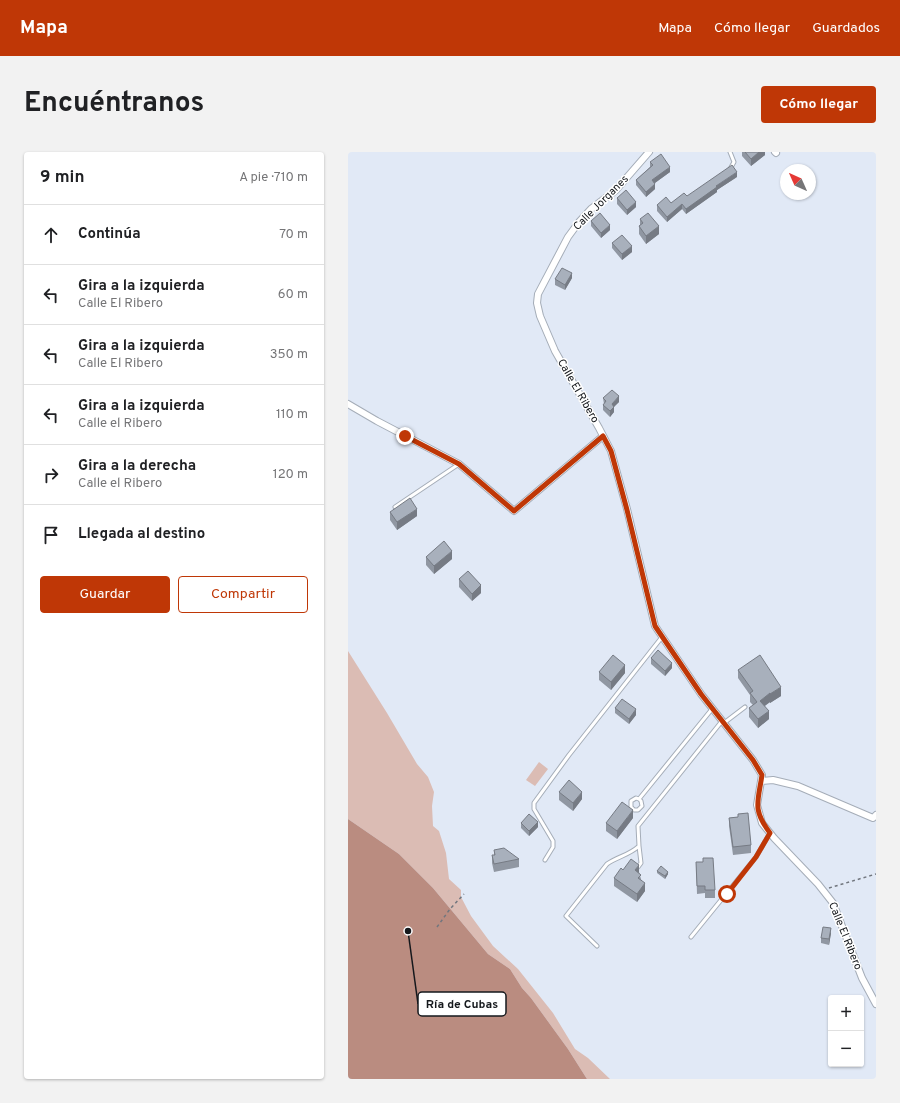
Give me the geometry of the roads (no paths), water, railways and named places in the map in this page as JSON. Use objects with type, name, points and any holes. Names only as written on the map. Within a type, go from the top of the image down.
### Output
[{"type":"street","name":"Calle Jorganes","points":[[568,237],[591,209],[616,190],[649,152]]},
{"type":"street","name":"Calle El Ribero","points":[[568,237],[538,294],[537,303],[540,316],[555,351],[611,451],[655,626],[712,708],[753,760],[762,775],[757,805],[762,822],[770,833],[823,890],[833,903],[854,960],[876,1004]]},
{"type":"street","name":"Calle El Ribero","points":[[348,404],[371,418],[459,464],[514,511],[603,436]]},
{"type":"street","points":[[761,781],[773,780],[798,786],[873,818],[876,815]]},
{"type":"lane","points":[[726,172],[734,162],[730,152]]},
{"type":"lane","points":[[395,508],[459,464]]},
{"type":"lane","points":[[545,860],[553,848],[553,841],[534,809],[534,803],[569,755],[662,637]]},
{"type":"lane","points":[[638,867],[641,863],[638,826],[723,722],[745,707]]},
{"type":"lane","points":[[639,799],[712,708]]},
{"type":"lane","points":[[691,937],[756,857],[770,833]]},
{"type":"lane","points":[[597,946],[566,916],[607,864],[613,860],[626,856],[639,846]]},
{"type":"place","name":"Ría de Cubas","points":[[408,931]]}]
